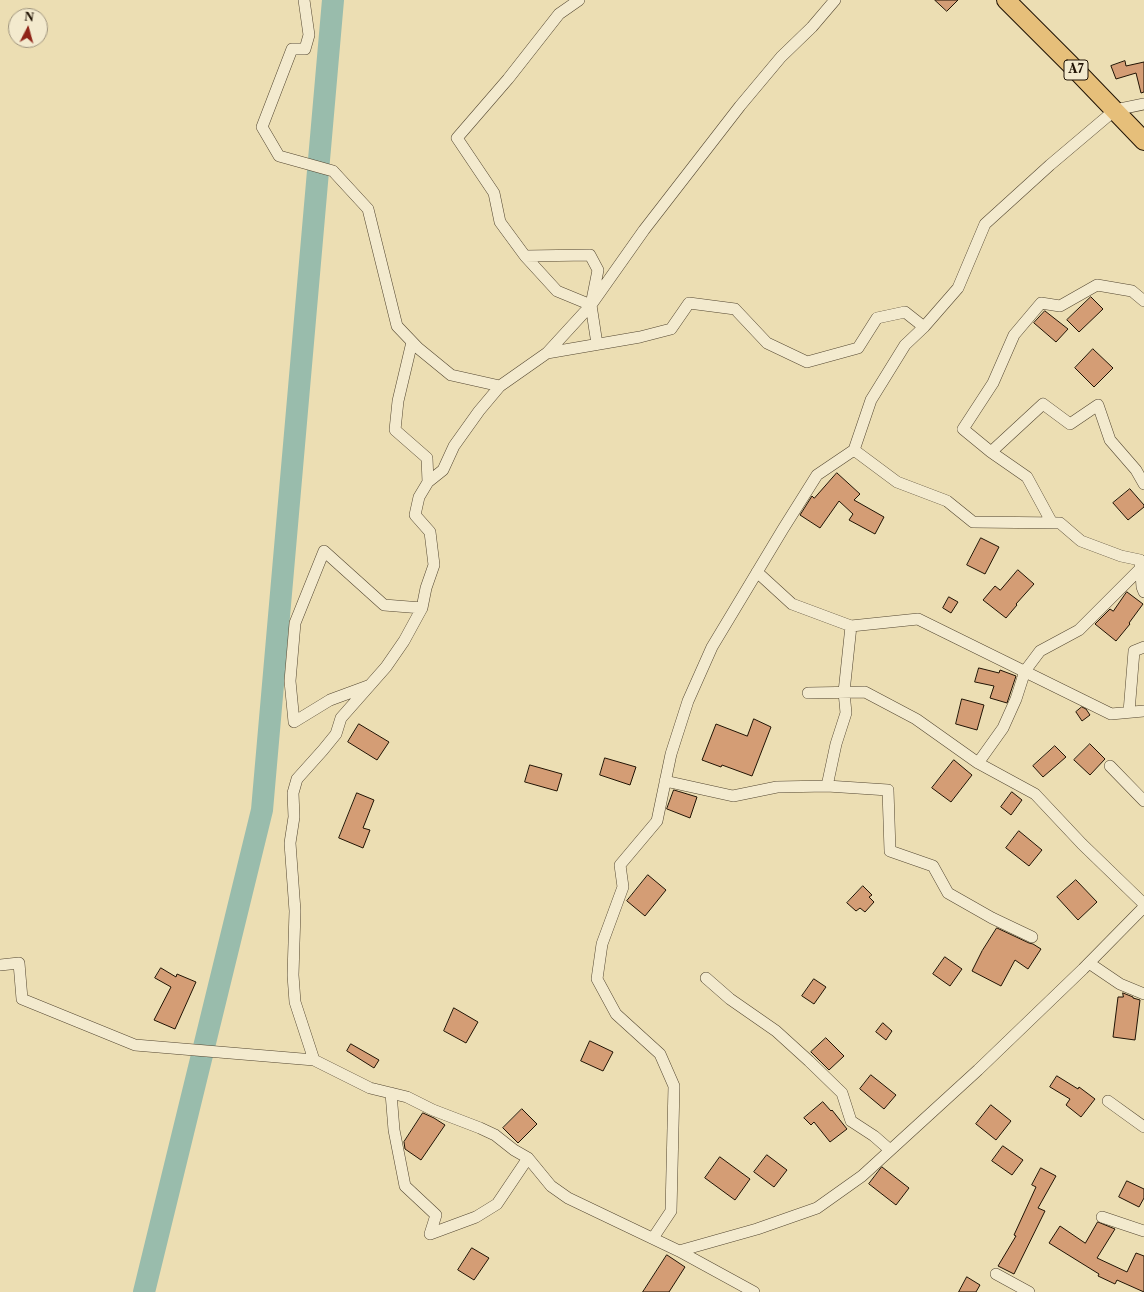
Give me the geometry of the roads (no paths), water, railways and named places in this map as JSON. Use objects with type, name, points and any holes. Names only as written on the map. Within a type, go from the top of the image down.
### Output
[{"type":"highway","name":"A7","points":[[1006,0],[1144,141]]},
{"type":"street","points":[[304,0],[309,35],[305,49],[292,49],[262,128],[279,156],[333,171],[368,208],[397,326],[412,342],[451,375],[500,386]]},
{"type":"street","points":[[579,0],[559,14],[508,79],[457,138],[494,193],[500,222],[525,256],[557,291],[591,305]]},
{"type":"street","points":[[314,1060],[295,1002],[293,975],[295,911],[290,843],[294,817],[293,793],[297,779],[336,734],[341,718],[386,667],[404,641],[422,608],[426,588],[434,565],[430,532],[415,515],[419,497],[428,482],[442,470],[454,446],[478,410],[500,386],[547,353],[591,305],[644,230],[740,106],[781,57],[812,27],[835,0]]},
{"type":"street","points":[[654,1238],[671,1211],[674,1086],[660,1054],[616,1014],[597,979],[602,944],[623,887],[620,865],[656,821],[671,754],[688,701],[712,647],[817,475],[854,450],[871,400],[905,345],[924,327],[958,288],[985,224],[1050,165],[1115,110],[1144,104]]},
{"type":"street","points":[[525,256],[590,255],[598,270],[591,305],[597,344]]},
{"type":"street","points":[[1052,523],[1027,477],[991,452],[963,429],[993,383],[1014,335],[1041,303],[1060,306],[1098,285],[1132,291],[1144,301]]},
{"type":"street","points":[[547,353],[640,337],[671,330],[689,303],[735,309],[767,343],[807,362],[858,348],[877,318],[905,312],[924,327]]},
{"type":"street","points":[[412,342],[398,401],[395,430],[427,458],[428,482]]},
{"type":"street","points":[[991,452],[1043,404],[1070,424],[1098,405],[1110,440],[1136,470],[1144,484]]},
{"type":"street","points":[[854,450],[897,482],[947,501],[974,522],[1060,523],[1081,541],[1121,556],[1140,560],[1142,565],[1142,587],[1144,592]]},
{"type":"street","points":[[370,686],[330,700],[294,722],[290,682],[295,623],[324,551],[384,605],[422,608]]},
{"type":"street","points":[[978,763],[1003,728],[1016,699],[1025,671],[1040,651],[1079,630],[1142,565]]},
{"type":"street","points":[[757,572],[792,604],[850,626],[918,619],[1111,714],[1144,711]]},
{"type":"street","points":[[827,786],[836,744],[846,713],[844,692],[850,626]]},
{"type":"street","points":[[1129,712],[1134,651],[1144,647]]},
{"type":"street","points":[[679,1250],[757,1229],[817,1208],[862,1176],[978,1070],[1089,963],[1144,906],[1034,794],[978,763],[916,719],[865,692],[808,693]]},
{"type":"street","points":[[1110,766],[1144,801]]},
{"type":"street","points":[[665,781],[733,796],[777,787],[827,786],[888,790],[890,851],[933,866],[948,893],[992,918],[1032,937]]},
{"type":"street","points":[[0,965],[19,963],[22,998],[135,1046],[314,1060],[370,1088],[407,1097],[440,1113],[480,1128],[495,1135],[514,1150],[528,1158],[551,1186],[568,1198],[679,1250],[754,1292]]},
{"type":"street","points":[[1089,963],[1120,984],[1144,994]]},
{"type":"street","points":[[706,978],[730,999],[776,1031],[809,1061],[842,1093],[851,1121],[874,1136],[890,1150]]},
{"type":"street","points":[[391,1093],[394,1130],[405,1186],[436,1215],[430,1234],[476,1217],[497,1204],[528,1158]]},
{"type":"street","points":[[1108,1101],[1144,1127]]},
{"type":"street","points":[[1102,1217],[1144,1231]]},
{"type":"street","points":[[996,1274],[1029,1292]]},
{"type":"waterway","points":[[144,1292],[262,810],[333,0]]}]
